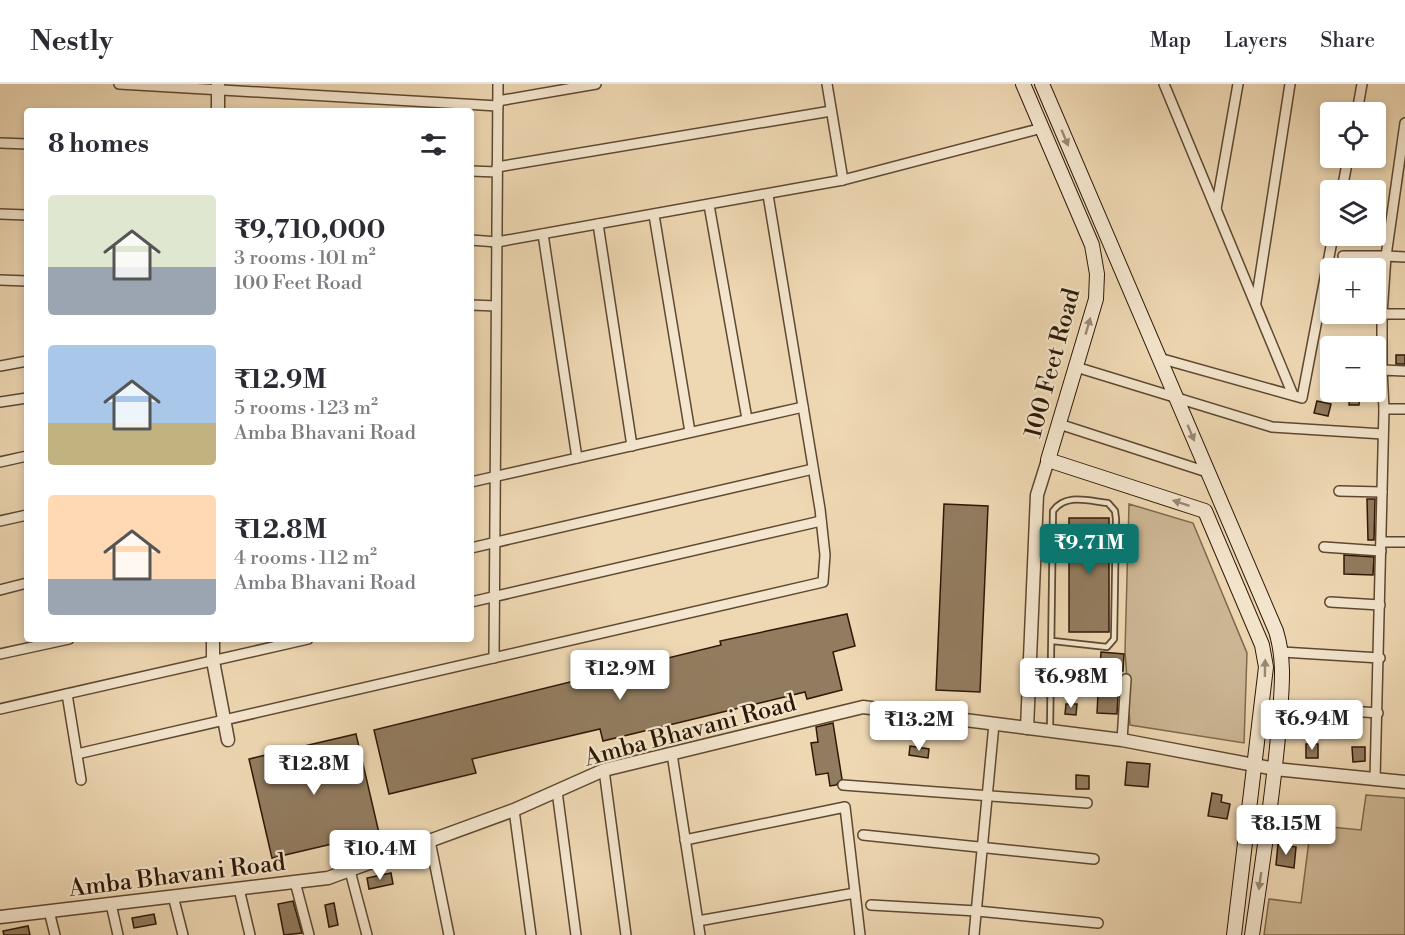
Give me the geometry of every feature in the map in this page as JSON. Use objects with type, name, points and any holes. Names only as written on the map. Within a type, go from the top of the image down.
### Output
[{"type":"main road","name":"100 Feet Road","points":[[1023,84],[1092,245],[1095,260],[1096,299],[1048,460],[1205,511],[1264,652],[1266,667],[1256,766],[1234,935]]},
{"type":"main road","points":[[1042,84],[1276,632],[1282,652],[1275,769],[1252,935]]},
{"type":"street","points":[[119,84],[218,87],[498,103],[596,84]]},
{"type":"street","points":[[494,658],[498,84]]},
{"type":"street","points":[[827,84],[843,180]]},
{"type":"street","points":[[1164,84],[1293,395]]},
{"type":"street","points":[[1216,209],[1239,84]]},
{"type":"street","points":[[1256,304],[1290,84]]},
{"type":"street","points":[[1359,102],[1362,84]]},
{"type":"street","points":[[218,87],[218,108]]},
{"type":"street","points":[[474,171],[497,170],[831,111]]},
{"type":"street","points":[[1386,256],[1405,123]]},
{"type":"street","points":[[474,240],[497,242],[768,195],[843,180],[1042,128]]},
{"type":"street","points":[[0,143],[24,144]]},
{"type":"street","points":[[77,754],[824,582],[825,555],[821,521],[768,195]]},
{"type":"street","points":[[709,205],[747,419]]},
{"type":"street","points":[[0,214],[24,215]]},
{"type":"street","points":[[654,215],[690,432]]},
{"type":"street","points":[[598,224],[632,446]]},
{"type":"street","points":[[543,234],[577,458]]},
{"type":"street","points":[[1159,358],[1302,398],[1331,246]]},
{"type":"street","points":[[1343,255],[1405,257]]},
{"type":"street","points":[[0,280],[24,281]]},
{"type":"street","points":[[474,305],[496,306]]},
{"type":"street","points":[[1386,314],[1405,314]]},
{"type":"street","points":[[0,366],[24,362]]},
{"type":"street","points":[[1076,367],[1272,427],[1383,434]]},
{"type":"street","points":[[1386,370],[1405,370]]},
{"type":"street","points":[[0,402],[24,398]]},
{"type":"street","points":[[1375,779],[1380,658],[1383,402]]},
{"type":"street","points":[[474,481],[803,407]]},
{"type":"street","points":[[1384,408],[1405,409]]},
{"type":"street","points":[[1059,424],[1207,472]]},
{"type":"street","points":[[0,462],[24,457]]},
{"type":"street","points":[[1027,728],[1037,495],[1048,460]]},
{"type":"street","points":[[474,547],[813,469]]},
{"type":"street","points":[[1339,491],[1382,492]]},
{"type":"street","points":[[0,521],[24,516]]},
{"type":"street","points":[[474,601],[821,521]]},
{"type":"street","points":[[1324,547],[1381,547],[1405,542]]},
{"type":"street","points":[[0,590],[24,585]]},
{"type":"street","points":[[1330,602],[1380,605]]},
{"type":"street","points":[[0,654],[55,642]]},
{"type":"street","points":[[213,642],[213,661],[228,740]]},
{"type":"street","points":[[0,709],[295,642]]},
{"type":"street","points":[[1282,652],[1380,658]]},
{"type":"street","points":[[1122,740],[1126,679]]},
{"type":"street","points":[[67,694],[81,780]]},
{"type":"street","points":[[1280,706],[1378,713]]},
{"type":"street","name":"Amba Bhavani Road","points":[[0,917],[327,878],[514,810],[604,771],[863,707],[1122,740],[1275,769],[1405,782]]},
{"type":"street","points":[[974,935],[994,723]]},
{"type":"street","points":[[672,754],[700,935]]},
{"type":"street","points":[[604,771],[626,935]]},
{"type":"street","points":[[843,785],[1087,803]]},
{"type":"street","points":[[557,791],[576,935]]},
{"type":"street","points":[[685,840],[845,807],[860,935]]},
{"type":"street","points":[[514,810],[531,935]]},
{"type":"street","points":[[863,835],[1094,859]]},
{"type":"street","points":[[430,841],[449,935]]},
{"type":"street","points":[[350,871],[368,935]]},
{"type":"street","points":[[295,882],[309,935]]},
{"type":"street","points":[[239,889],[250,935]]},
{"type":"street","points":[[698,921],[855,892]]},
{"type":"street","points":[[174,897],[183,935]]},
{"type":"street","points":[[111,904],[118,935]]},
{"type":"street","points":[[871,905],[977,910],[1098,923]]},
{"type":"street","points":[[49,911],[55,935]]},
{"type":"lane","points":[[1050,730],[1053,511],[1060,501],[1067,499],[1108,503],[1115,511],[1116,519],[1114,639],[1107,647],[1053,641]]},
{"type":"shaded area","points":[[1129,504],[1193,523],[1247,653],[1244,743],[1130,725],[1125,651]]},
{"type":"shaded area","points":[[1366,795],[1405,798],[1405,935],[1264,935],[1269,899],[1301,903],[1311,825],[1361,830]]},
{"type":"building","points":[[1396,355],[1405,355],[1405,364],[1396,364]]},
{"type":"building","points":[[1317,401],[1331,404],[1328,416],[1314,413]]},
{"type":"building","points":[[1349,402],[1359,402],[1359,405],[1349,405]]},
{"type":"building","points":[[1367,499],[1375,499],[1374,540],[1368,540]]},
{"type":"building","points":[[944,504],[988,506],[980,692],[936,690]]},
{"type":"building","points":[[1069,518],[1109,518],[1109,632],[1069,632]]},
{"type":"building","points":[[1344,555],[1374,557],[1373,575],[1344,574]]},
{"type":"building","points":[[847,614],[855,646],[833,652],[842,690],[807,699],[805,692],[603,741],[600,729],[472,759],[476,773],[389,794],[374,730],[721,645],[720,641]]},
{"type":"building","points":[[1101,652],[1124,654],[1123,671],[1100,669]]},
{"type":"building","points":[[1098,694],[1118,695],[1117,714],[1097,713]]},
{"type":"building","points":[[1066,704],[1077,704],[1076,715],[1065,714]]},
{"type":"building","points":[[833,723],[842,779],[836,785],[830,786],[828,773],[816,775],[811,743],[818,742],[816,727]]},
{"type":"building","points":[[356,734],[379,833],[272,858],[249,759]]},
{"type":"building","points":[[1306,744],[1318,744],[1318,758],[1306,758]]},
{"type":"building","points":[[910,746],[929,749],[928,758],[909,755]]},
{"type":"building","points":[[1352,747],[1365,747],[1365,761],[1353,762]]},
{"type":"building","points":[[1127,762],[1150,764],[1148,787],[1125,785]]},
{"type":"building","points":[[1076,775],[1089,776],[1089,789],[1076,789]]},
{"type":"building","points":[[1212,793],[1222,795],[1221,802],[1230,804],[1227,819],[1208,816]]},
{"type":"building","points":[[1278,844],[1296,847],[1294,868],[1276,865]]},
{"type":"building","points":[[391,873],[393,884],[369,889],[367,878]]},
{"type":"building","points":[[293,901],[302,933],[284,935],[278,904]]},
{"type":"building","points":[[334,903],[338,925],[329,927],[325,905]]},
{"type":"building","points":[[154,914],[156,924],[134,928],[132,918]]},
{"type":"building","points":[[28,926],[30,935],[4,935],[3,931]]}]
